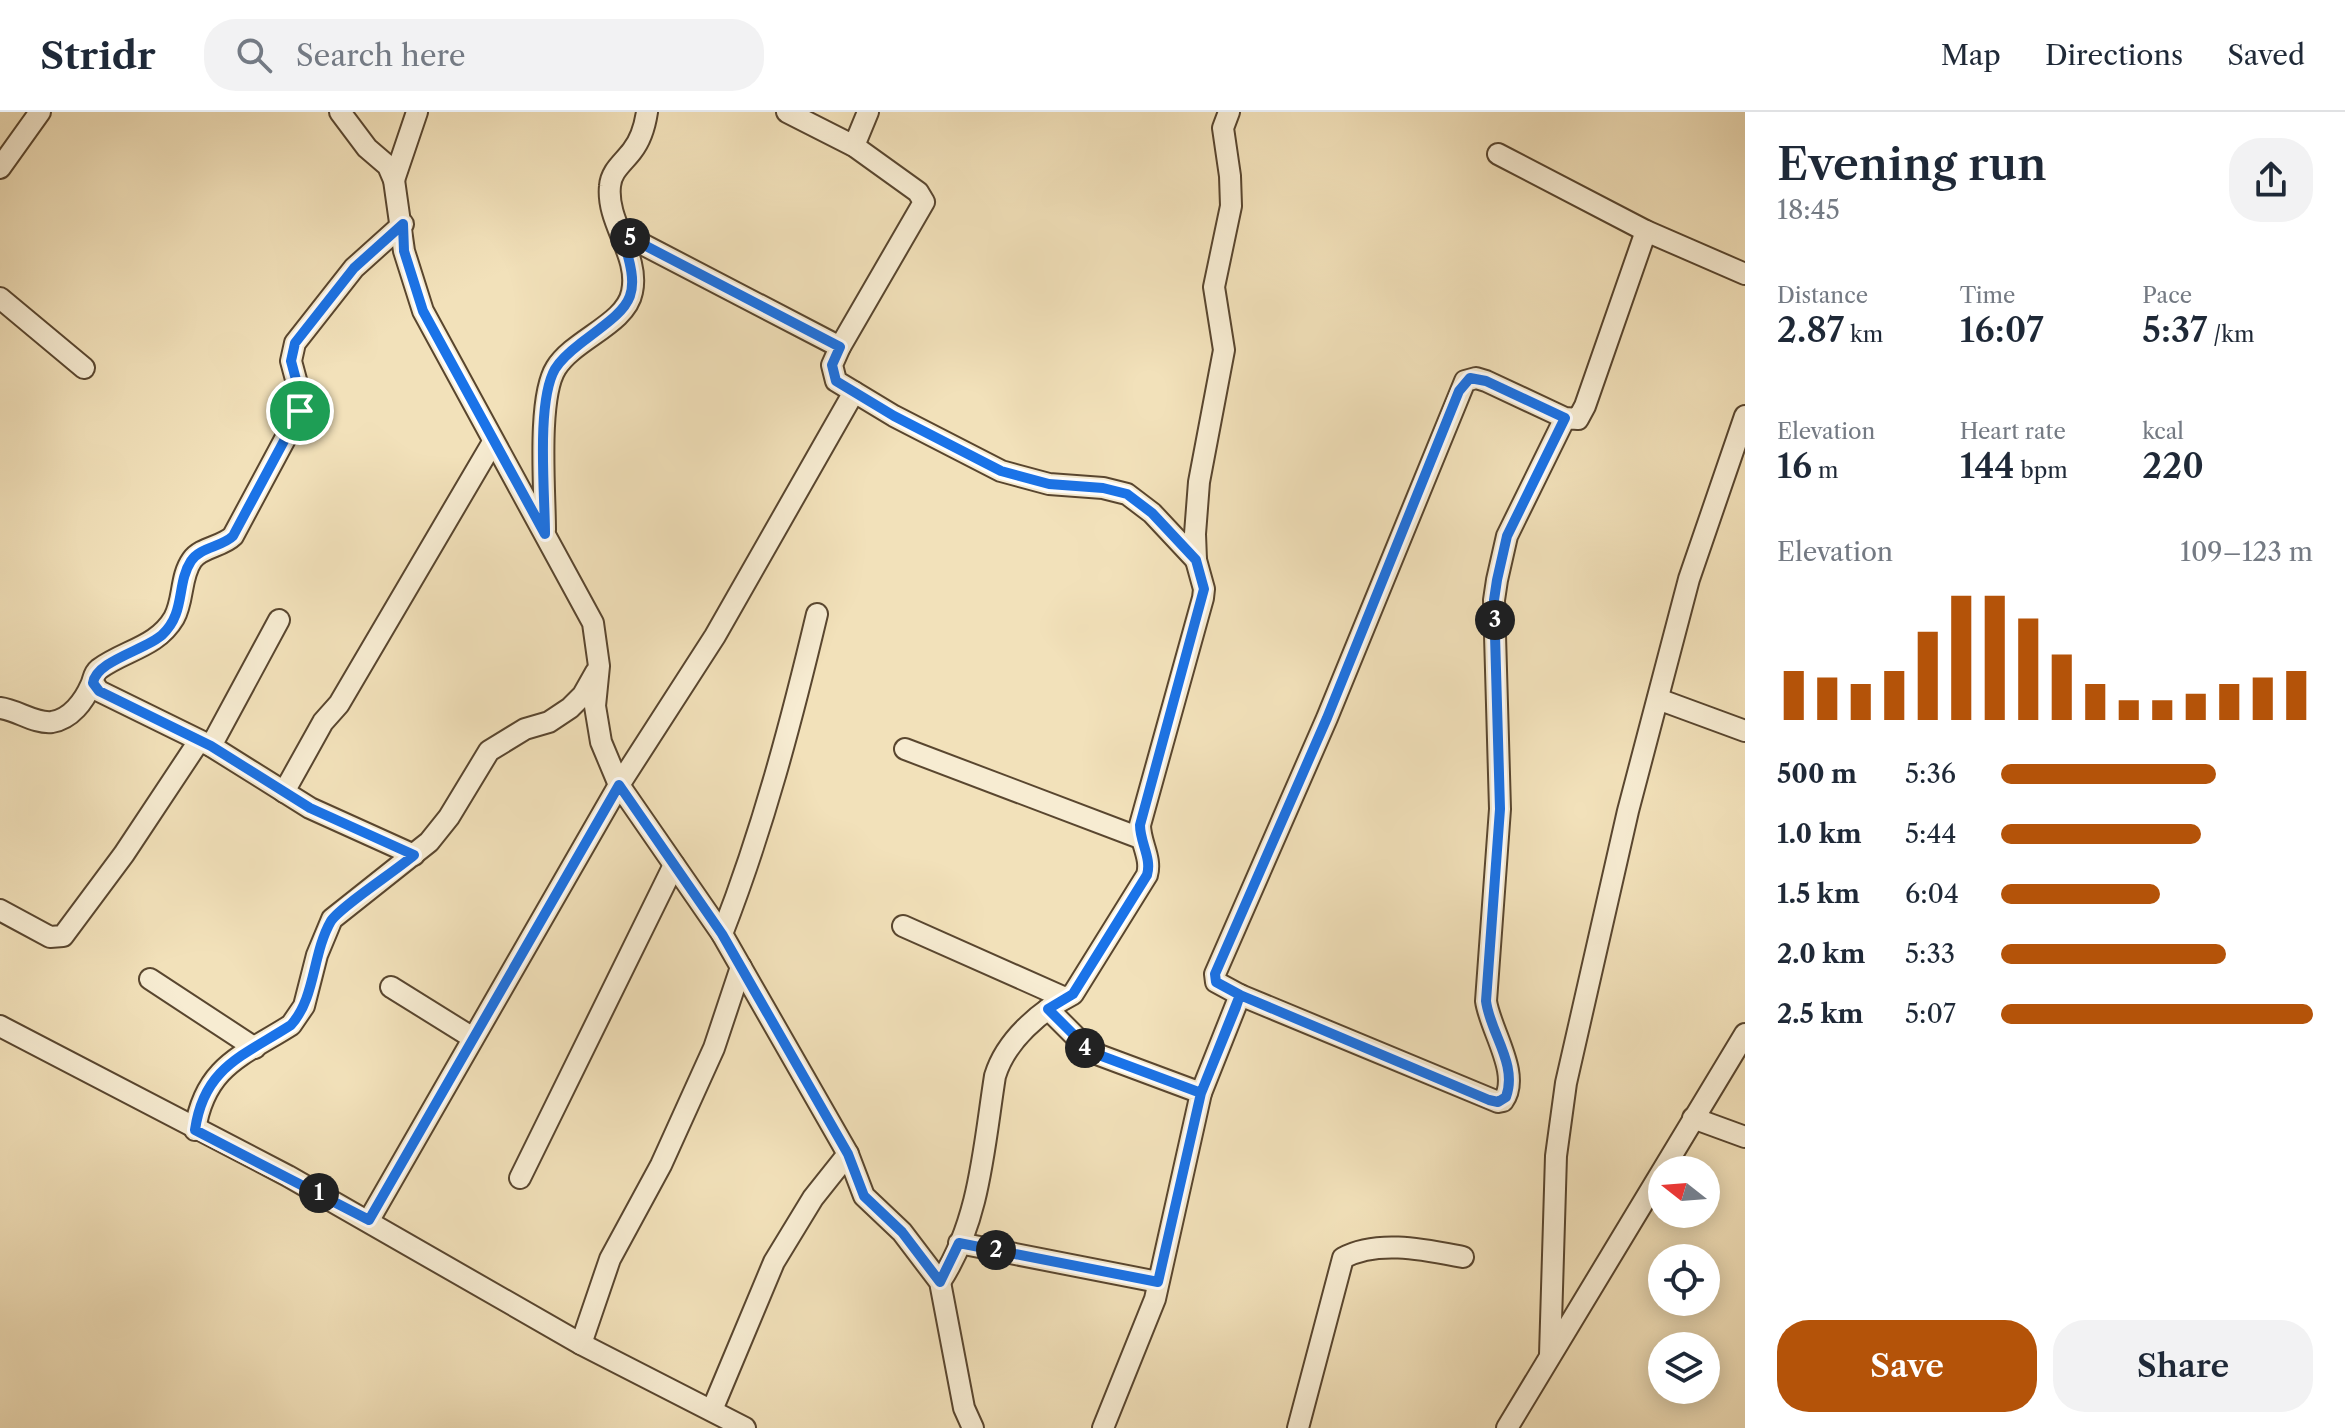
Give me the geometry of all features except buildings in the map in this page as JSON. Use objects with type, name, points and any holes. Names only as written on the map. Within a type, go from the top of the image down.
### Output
[{"type":"street","points":[[0,168],[40,112]]},
{"type":"street","points":[[340,112],[367,148],[388,166],[403,224],[404,251],[423,311],[593,623],[599,666],[595,706],[601,742],[619,785],[722,934],[848,1154],[864,1196],[902,1232],[940,1282],[964,1408],[973,1428]]},
{"type":"street","points":[[394,180],[417,112]]},
{"type":"street","points":[[545,534],[544,436],[548,389],[555,369],[570,351],[627,306],[633,291],[633,270],[610,203],[609,184],[616,168],[634,149],[647,112]]},
{"type":"street","points":[[787,112],[854,146],[918,192],[924,202],[840,347],[832,365],[836,381],[1001,471],[1049,484],[1103,488],[1127,494],[1152,513],[1196,560]]},
{"type":"street","points":[[854,146],[868,112]]},
{"type":"street","points":[[940,1282],[976,1197],[995,1076],[1001,1057],[1012,1042],[1056,1003],[1073,994],[1147,875],[1150,865],[1140,838],[1140,825],[1204,589],[1196,560],[1199,482],[1224,350],[1214,287],[1231,206],[1223,128],[1229,112]]},
{"type":"street","points":[[1498,154],[1646,231],[1745,274]]},
{"type":"street","points":[[0,708],[50,722],[74,711],[99,670],[164,634],[181,605],[184,578],[190,562],[196,555],[227,543],[233,536],[300,411],[302,402],[291,361],[295,343],[354,268],[403,224]]},
{"type":"street","points":[[1565,418],[1507,536],[1494,600],[1500,809],[1486,1001],[1491,1025],[1506,1059],[1506,1097],[1498,1102],[1240,995],[1216,982],[1215,974],[1327,718],[1459,391],[1470,378],[1486,381],[1565,418],[1572,420],[1582,414],[1646,231]]},
{"type":"street","points":[[621,233],[840,347]]},
{"type":"street","points":[[0,298],[84,368]]},
{"type":"street","points":[[369,1220],[619,785],[715,636],[854,392]]},
{"type":"street","points":[[1550,1355],[1560,1114],[1628,811],[1689,579],[1745,416]]},
{"type":"street","points":[[284,792],[323,722],[339,704],[493,442]]},
{"type":"street","points":[[722,934],[748,868],[783,756],[817,614]]},
{"type":"street","points":[[0,910],[50,937],[63,936],[205,744],[279,620]]},
{"type":"street","points":[[195,1130],[202,1102],[215,1075],[291,1025],[299,1016],[317,955],[332,919],[414,855],[449,817],[489,751],[525,729],[549,722],[570,708],[583,695],[599,666]]},
{"type":"street","points":[[93,683],[99,691],[205,744],[310,808],[414,855]]},
{"type":"street","points":[[1658,699],[1745,731]]},
{"type":"street","points":[[905,749],[1140,838]]},
{"type":"street","points":[[520,1178],[674,865]]},
{"type":"street","points":[[903,926],[1056,1003],[1091,1052],[1201,1093]]},
{"type":"street","points":[[581,1344],[610,1259],[661,1165],[708,1061],[741,967]]},
{"type":"street","points":[[150,979],[255,1048]]},
{"type":"street","points":[[391,987],[473,1038]]},
{"type":"street","points":[[1103,1428],[1158,1282],[1201,1093],[1240,995]]},
{"type":"street","points":[[0,1026],[369,1220],[581,1344],[745,1428]]},
{"type":"street","points":[[1507,1428],[1745,1034]]},
{"type":"street","points":[[1693,1118],[1745,1137]]},
{"type":"street","points":[[712,1410],[774,1262],[813,1198],[848,1154]]},
{"type":"street","points":[[959,1243],[1158,1282]]},
{"type":"street","points":[[1298,1428],[1343,1258],[1354,1252],[1389,1247],[1463,1257]]},
{"type":"route","points":[[300,411],[233,536],[227,543],[196,555],[190,562],[184,578],[181,605],[164,634],[99,670],[94,675],[93,683],[99,691],[211,746],[310,808],[414,855],[332,919],[317,955],[299,1016],[291,1025],[215,1075],[202,1102],[195,1130],[369,1220],[619,785],[722,934],[848,1154],[864,1196],[902,1232],[940,1282],[959,1243],[1158,1282],[1201,1093],[1240,995],[1489,1100],[1498,1102],[1506,1097],[1506,1059],[1491,1025],[1486,1001],[1500,809],[1494,600],[1507,536],[1565,418],[1476,378],[1465,381],[1459,391],[1327,718],[1215,974],[1216,982],[1240,995],[1236,1007],[1201,1093],[1091,1052],[1048,1009],[1073,994],[1147,875],[1150,865],[1140,838],[1140,825],[1203,598],[1204,589],[1196,560],[1152,513],[1127,494],[1103,488],[1024,479],[1001,471],[894,416],[836,381],[832,365],[840,347],[621,233],[633,270],[633,291],[627,306],[570,351],[555,369],[548,389],[544,436],[545,534],[423,311],[409,273],[403,224],[354,268],[295,343],[291,361],[302,402],[300,411]]}]
